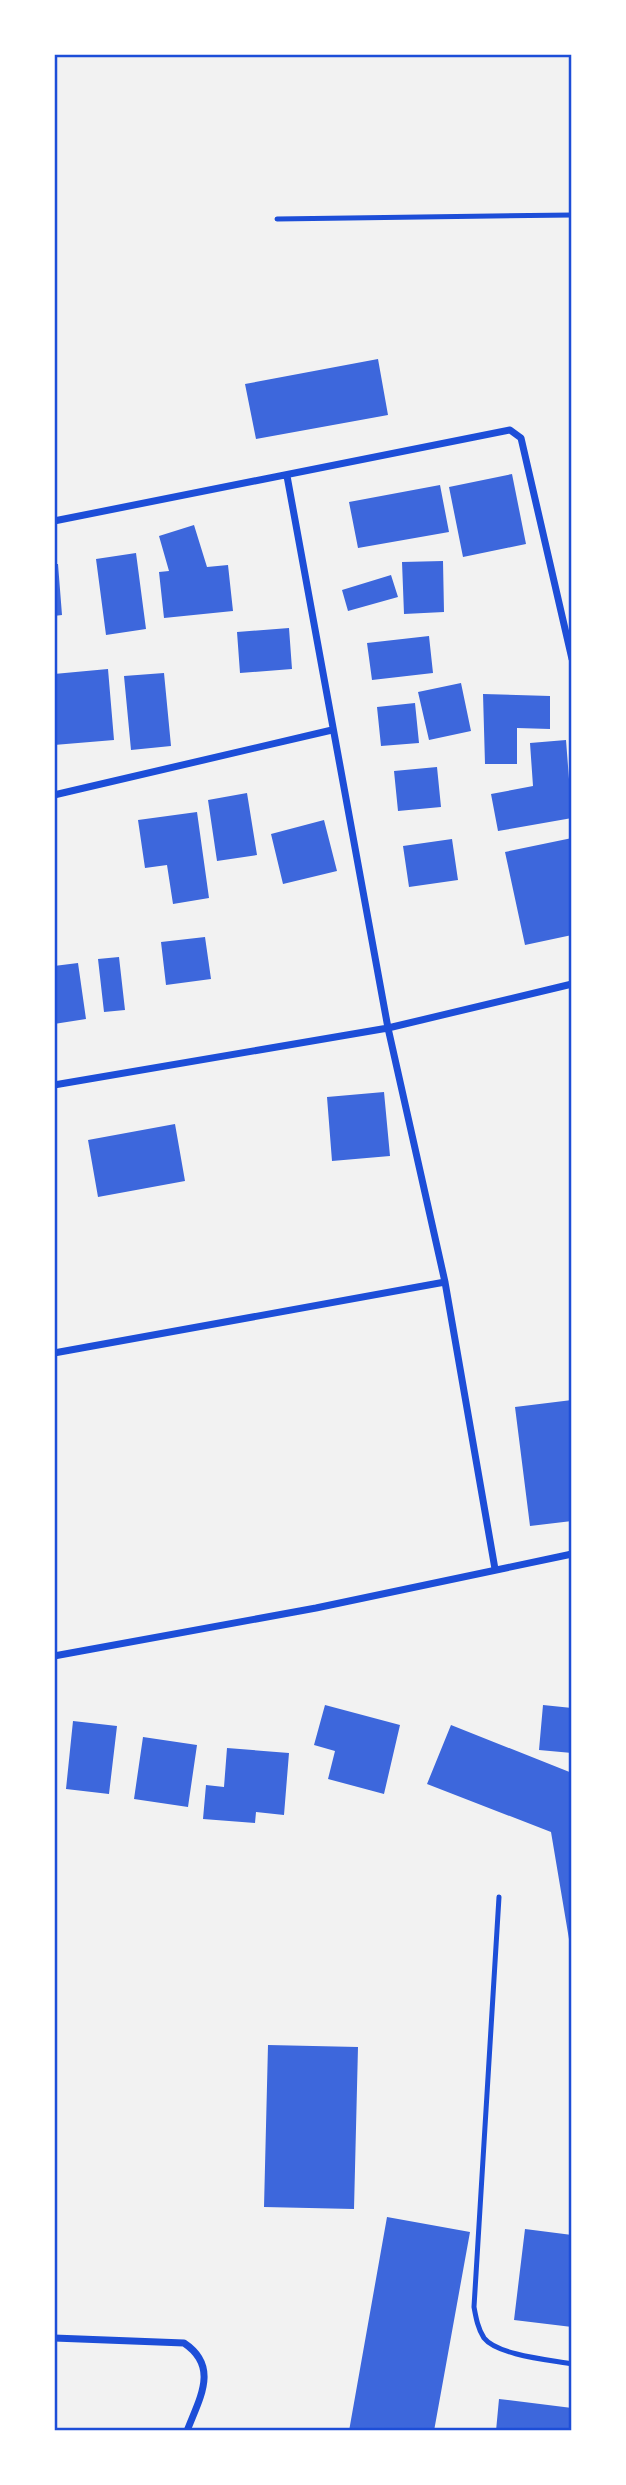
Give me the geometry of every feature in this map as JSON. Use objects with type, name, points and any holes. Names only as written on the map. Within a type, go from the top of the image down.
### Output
[{"type":"street","points":[[54,521],[287,476],[503,430],[516,433],[521,438],[572,659]]},
{"type":"street","points":[[287,476],[388,1028],[444,1282],[495,1569]]},
{"type":"street","points":[[54,795],[332,730]]},
{"type":"street","points":[[54,1085],[388,1028],[572,984]]},
{"type":"street","points":[[54,1353],[444,1282]]},
{"type":"street","points":[[54,1656],[316,1608],[572,1555]]},
{"type":"street","points":[[54,2338],[184,2343],[197,2352],[204,2365],[204,2384],[187,2431]]},
{"type":"lane","points":[[277,219],[572,215]]},
{"type":"lane","points":[[499,1897],[474,2307],[478,2327],[486,2340],[501,2350],[572,2364]]},
{"type":"building","points":[[378,359],[388,415],[256,439],[245,384]]},
{"type":"building","points":[[512,474],[526,544],[463,557],[449,487]]},
{"type":"building","points":[[440,485],[449,532],[358,548],[349,502]]},
{"type":"building","points":[[194,525],[207,567],[228,565],[233,611],[164,618],[159,572],[169,571],[159,536]]},
{"type":"building","points":[[136,553],[146,629],[106,635],[96,559]]},
{"type":"building","points":[[443,561],[444,612],[404,614],[402,562]]},
{"type":"building","points":[[54,564],[58,564],[62,615],[54,616]]},
{"type":"building","points":[[391,575],[398,597],[348,611],[342,590]]},
{"type":"building","points":[[289,628],[292,669],[240,673],[237,632]]},
{"type":"building","points":[[429,636],[433,673],[372,680],[367,643]]},
{"type":"building","points":[[108,669],[114,740],[54,745],[54,674]]},
{"type":"building","points":[[164,673],[171,746],[131,750],[124,676]]},
{"type":"building","points":[[461,683],[471,731],[429,740],[418,692]]},
{"type":"building","points":[[483,694],[550,696],[550,729],[517,728],[517,764],[485,764]]},
{"type":"building","points":[[415,703],[419,743],[381,746],[377,707]]},
{"type":"building","points":[[566,740],[572,818],[498,831],[491,794],[533,786],[530,743]]},
{"type":"building","points":[[437,767],[441,807],[398,811],[394,771]]},
{"type":"building","points":[[247,793],[257,855],[217,861],[208,800]]},
{"type":"building","points":[[197,812],[209,898],[173,904],[167,865],[145,868],[138,820]]},
{"type":"building","points":[[324,820],[337,871],[283,884],[271,834]]},
{"type":"building","points":[[572,838],[572,935],[525,945],[505,852]]},
{"type":"building","points":[[452,839],[458,880],[409,887],[403,846]]},
{"type":"building","points":[[205,937],[211,979],[166,985],[161,942]]},
{"type":"building","points":[[119,957],[125,1010],[104,1012],[98,959]]},
{"type":"building","points":[[78,963],[86,1019],[54,1024],[54,966]]},
{"type":"building","points":[[384,1092],[390,1156],[332,1161],[327,1097]]},
{"type":"building","points":[[175,1124],[185,1181],[98,1197],[88,1140]]},
{"type":"building","points":[[572,1400],[572,1521],[530,1526],[515,1407]]},
{"type":"building","points":[[325,1705],[400,1725],[384,1794],[328,1779],[335,1751],[314,1745]]},
{"type":"building","points":[[543,1705],[572,1708],[572,1753],[539,1750]]},
{"type":"building","points":[[73,1721],[117,1726],[109,1794],[66,1789]]},
{"type":"building","points":[[451,1725],[572,1773],[572,1957],[551,1832],[427,1784]]},
{"type":"building","points":[[143,1737],[197,1745],[188,1807],[134,1799]]},
{"type":"building","points":[[227,1748],[289,1753],[284,1815],[256,1812],[255,1823],[203,1819],[206,1785],[224,1787]]},
{"type":"building","points":[[268,2045],[358,2047],[354,2209],[264,2207]]},
{"type":"building","points":[[387,2217],[470,2232],[434,2431],[349,2431]]},
{"type":"building","points":[[525,2229],[572,2235],[572,2327],[514,2320]]},
{"type":"building","points":[[499,2399],[572,2408],[572,2431],[496,2431]]}]
